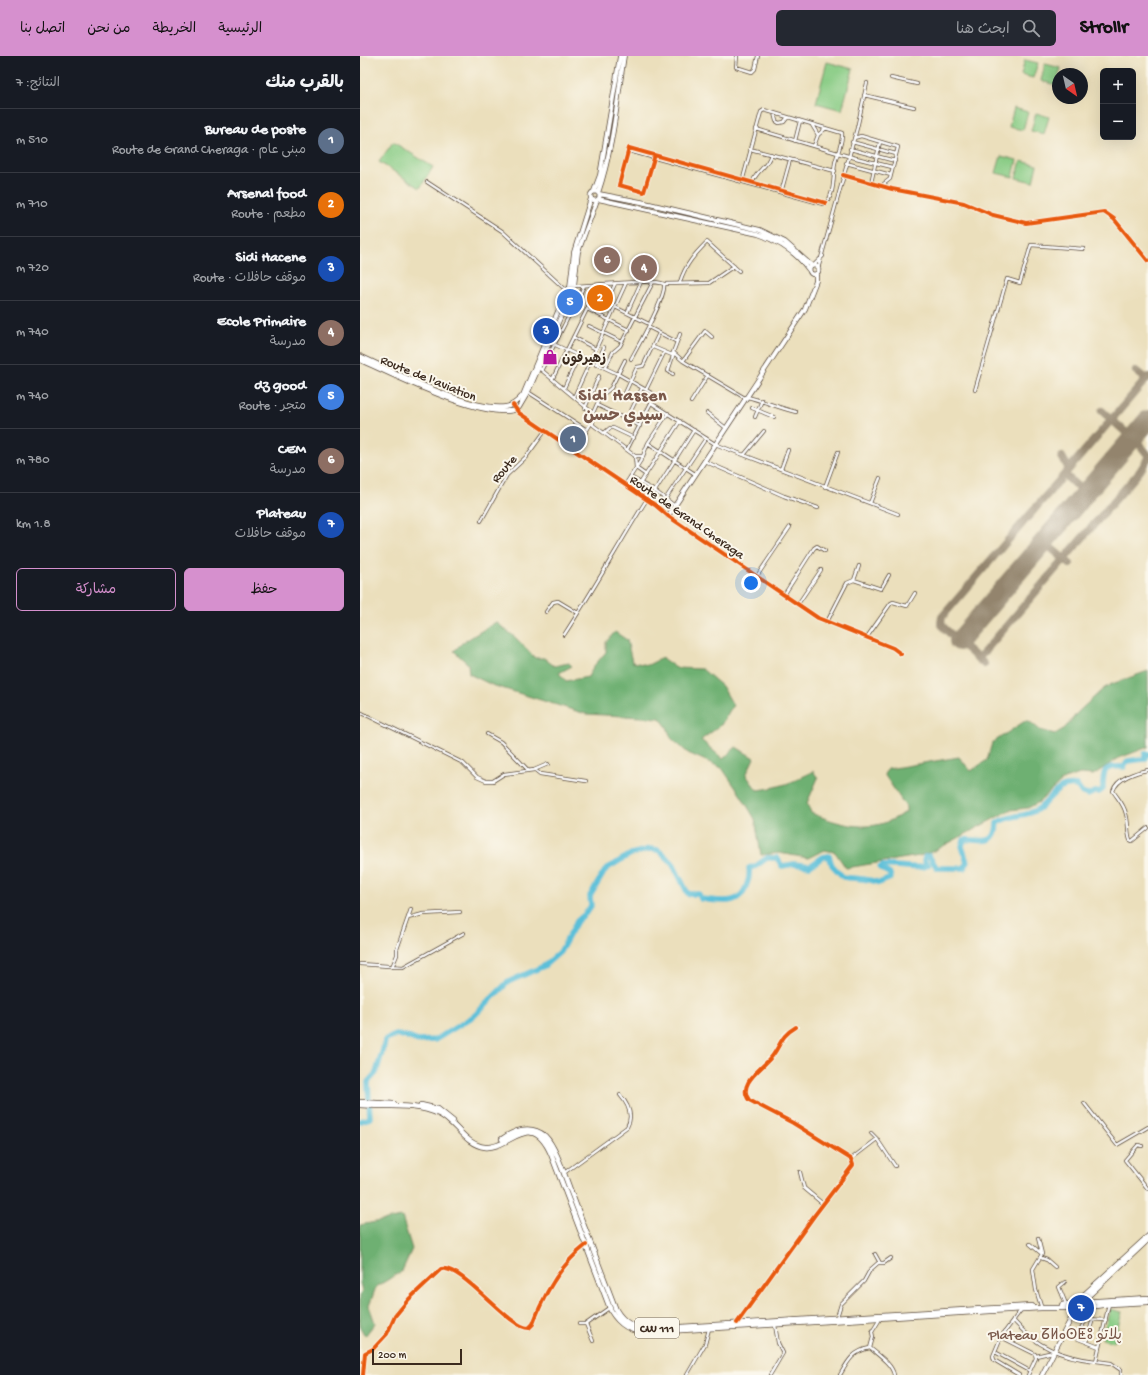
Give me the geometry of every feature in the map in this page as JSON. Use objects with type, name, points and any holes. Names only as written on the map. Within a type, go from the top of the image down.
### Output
[{"type":"main road","points":[[360,1102],[382,1105]]},
{"type":"main road","points":[[360,1105],[418,1105],[438,1109],[450,1117],[472,1139],[481,1145]]},
{"type":"main road","name":"CW 111","points":[[481,1145],[495,1143],[518,1130],[535,1131],[548,1140],[563,1173],[616,1310],[622,1318],[633,1326],[643,1329],[775,1325],[1021,1310],[1078,1304]]},
{"type":"main road","name":"CW 111","points":[[481,1145],[497,1146],[512,1136],[523,1133],[534,1134],[542,1140],[551,1154],[610,1308],[621,1323],[638,1332],[709,1327],[737,1323],[1078,1304]]},
{"type":"main road","points":[[1078,1304],[1148,1298]]},
{"type":"main road","points":[[1078,1304],[1082,1308],[1110,1304],[1148,1302]]},
{"type":"street","points":[[360,356],[462,400],[502,407],[512,405],[523,395],[549,342],[572,286],[578,252],[597,200],[620,56]]},
{"type":"street","points":[[597,193],[606,167],[620,93],[624,56]]},
{"type":"street","points":[[737,56],[736,68],[752,72],[755,69],[758,56]]},
{"type":"street","points":[[891,78],[917,84]]},
{"type":"street","points":[[812,273],[818,269],[823,256],[867,83]]},
{"type":"street","points":[[864,95],[914,107]]},
{"type":"street","points":[[742,182],[750,149],[762,111],[774,113],[842,133],[829,199],[826,203]]},
{"type":"street","points":[[774,113],[776,121],[779,123],[784,122],[788,117]]},
{"type":"street","points":[[795,141],[800,121]]},
{"type":"street","points":[[812,124],[818,135]]},
{"type":"street","points":[[814,146],[818,135],[826,128]]},
{"type":"street","points":[[756,129],[837,153],[892,167]]},
{"type":"street","points":[[854,138],[861,136],[898,147],[889,180],[881,186]]},
{"type":"street","points":[[852,142],[896,154]]},
{"type":"street","points":[[870,183],[880,142]]},
{"type":"street","points":[[654,158],[644,192],[619,185],[629,148],[743,178],[826,203]]},
{"type":"street","points":[[850,148],[894,161]]},
{"type":"street","points":[[750,149],[835,171]]},
{"type":"street","points":[[629,152],[823,204],[826,203]]},
{"type":"street","points":[[753,181],[758,172],[769,162],[771,154]]},
{"type":"street","points":[[782,189],[790,160]]},
{"type":"street","points":[[846,163],[891,175]]},
{"type":"street","points":[[843,175],[881,186],[964,203],[992,216],[1026,223],[1104,212],[1114,219],[1148,260]]},
{"type":"street","points":[[427,182],[502,231],[567,291]]},
{"type":"street","points":[[516,410],[520,407],[540,368],[567,291],[572,286],[574,252],[591,198],[590,194],[597,193],[649,204],[765,232],[785,242],[818,269]]},
{"type":"street","points":[[591,198],[758,234],[787,249],[812,273]]},
{"type":"street","points":[[680,282],[683,272],[689,262],[707,242],[739,272]]},
{"type":"street","points":[[975,390],[1007,279],[1020,283],[1031,245],[1084,249]]},
{"type":"street","points":[[668,516],[805,309],[814,288],[812,273],[813,266],[823,256]]},
{"type":"street","points":[[572,286],[641,282],[664,284],[680,282],[709,282],[734,266]]},
{"type":"street","points":[[627,313],[641,282]]},
{"type":"street","points":[[605,368],[613,352],[622,342],[636,318],[653,282]]},
{"type":"street","points":[[574,398],[626,283]]},
{"type":"street","points":[[553,378],[599,284]]},
{"type":"street","points":[[593,297],[606,303],[615,284]]},
{"type":"street","points":[[631,359],[664,292],[664,284]]},
{"type":"street","points":[[549,342],[584,286]]},
{"type":"street","points":[[615,307],[677,342]]},
{"type":"street","points":[[587,309],[629,330]]},
{"type":"street","points":[[589,326],[622,342]]},
{"type":"street","points":[[683,361],[704,331],[712,337]]},
{"type":"street","points":[[625,393],[637,367],[643,366],[660,333]]},
{"type":"street","points":[[653,347],[672,355],[680,334]]},
{"type":"street","points":[[573,337],[596,349]]},
{"type":"street","points":[[549,342],[618,374],[655,395],[627,450]]},
{"type":"street","points":[[596,365],[604,348]]},
{"type":"street","points":[[646,390],[664,352]]},
{"type":"street","points":[[673,374],[668,371],[674,353],[683,361],[746,397],[762,400],[780,408],[796,412]]},
{"type":"street","points":[[564,388],[579,356]]},
{"type":"street","name":"Route de l'aviation","points":[[360,360],[460,403],[478,408],[516,410]]},
{"type":"street","points":[[625,360],[611,388],[600,397],[593,414],[593,425],[635,456],[643,456]]},
{"type":"street","points":[[540,368],[593,414]]},
{"type":"street","points":[[691,402],[708,375]]},
{"type":"street","points":[[585,408],[599,376]]},
{"type":"street","points":[[627,419],[642,388]]},
{"type":"street","points":[[528,392],[587,430]]},
{"type":"street","points":[[755,417],[762,400]]},
{"type":"street","points":[[651,403],[716,444],[898,514]]},
{"type":"street","name":"Route de Grand Cheraga","points":[[512,405],[516,410],[545,431],[826,622],[893,648],[901,654]]},
{"type":"street","points":[[597,405],[640,426]]},
{"type":"street","points":[[752,408],[774,417]]},
{"type":"street","points":[[625,485],[643,456],[648,443],[668,413]]},
{"type":"street","points":[[707,413],[726,428]]},
{"type":"street","points":[[575,450],[593,419]]},
{"type":"street","points":[[641,482],[680,421]]},
{"type":"street","points":[[604,433],[610,428],[613,428],[634,438]]},
{"type":"street","points":[[564,635],[647,499],[655,491],[694,430]]},
{"type":"street","name":"Route","points":[[481,521],[507,475],[526,457],[545,431]]},
{"type":"street","points":[[744,455],[764,431]]},
{"type":"street","points":[[666,498],[706,438]]},
{"type":"street","points":[[648,443],[695,474]]},
{"type":"street","points":[[781,469],[788,450]]},
{"type":"street","points":[[825,487],[838,452]]},
{"type":"street","points":[[635,456],[636,468]]},
{"type":"street","points":[[704,461],[784,496],[818,508]]},
{"type":"street","points":[[636,468],[646,475]]},
{"type":"street","points":[[630,477],[641,482],[666,498],[675,506]]},
{"type":"street","points":[[870,503],[880,478]]},
{"type":"street","points":[[757,576],[790,527]]},
{"type":"street","points":[[784,594],[814,548],[817,546],[825,551]]},
{"type":"street","points":[[854,580],[860,566]]},
{"type":"street","points":[[798,604],[821,570]]},
{"type":"street","points":[[826,622],[847,583],[854,580],[880,589],[889,575]]},
{"type":"street","points":[[866,637],[891,603],[894,602],[908,606],[915,593]]},
{"type":"street","points":[[546,612],[553,602],[558,601],[578,613]]},
{"type":"street","points":[[360,712],[463,763],[477,777],[486,781],[493,781],[504,774],[534,770],[548,764]]},
{"type":"street","points":[[487,734],[501,742],[528,770]]},
{"type":"street","points":[[534,770],[540,774],[586,781]]},
{"type":"street","points":[[1148,770],[1126,778],[1116,785],[1114,791],[1122,802],[1126,813],[1127,833],[1130,840],[1132,841],[1148,828]]},
{"type":"street","points":[[392,967],[411,909]]},
{"type":"street","points":[[408,918],[423,914],[460,912]]},
{"type":"street","points":[[360,964],[401,968],[409,965],[464,933]]},
{"type":"street","points":[[737,1323],[823,1204],[854,1165],[851,1159],[793,1124],[749,1100],[746,1096],[745,1090],[758,1069],[772,1056],[786,1033],[796,1027]]},
{"type":"street","points":[[563,1173],[627,1127],[630,1120],[628,1107],[620,1095]]},
{"type":"street","points":[[1084,1103],[1117,1145],[1148,1127]]},
{"type":"street","points":[[871,1133],[877,1139],[895,1166]]},
{"type":"street","points":[[851,1159],[877,1139]]},
{"type":"street","points":[[1142,1146],[1138,1145],[1125,1160],[1148,1189]]},
{"type":"street","points":[[800,1172],[804,1188],[823,1204]]},
{"type":"street","points":[[1044,1374],[1053,1352],[1078,1304],[1148,1236]]},
{"type":"street","points":[[1038,1238],[1042,1254],[1041,1258],[1033,1269],[1036,1290],[1041,1306]]},
{"type":"street","points":[[1078,1304],[1148,1240]]},
{"type":"street","points":[[1030,1244],[1042,1254]]},
{"type":"street","points":[[363,1375],[365,1352],[373,1349],[387,1334],[395,1316],[409,1298],[441,1269],[445,1268],[454,1271],[524,1327],[529,1328],[533,1324],[548,1289],[572,1258],[586,1245]]},
{"type":"street","points":[[876,1254],[880,1263]]},
{"type":"street","points":[[837,1317],[845,1300],[864,1281],[870,1270],[891,1258]]},
{"type":"street","points":[[1041,1258],[1047,1260],[1055,1267]]},
{"type":"street","points":[[1065,1282],[1059,1286],[1066,1304]]},
{"type":"street","points":[[1096,1361],[1110,1304]]},
{"type":"street","points":[[579,1324],[586,1324],[610,1308]]},
{"type":"street","points":[[1020,1375],[994,1361],[993,1357],[1001,1337],[1021,1310]]},
{"type":"street","points":[[870,1348],[873,1337],[872,1332],[880,1318]]},
{"type":"street","points":[[1076,1338],[1086,1319],[1106,1320]]},
{"type":"street","points":[[1086,1342],[1093,1319]]},
{"type":"street","points":[[1013,1320],[1031,1339],[1053,1352],[1111,1363],[1122,1370],[1121,1375]]},
{"type":"street","points":[[586,1324],[593,1341]]},
{"type":"street","points":[[770,1375],[783,1353],[777,1342],[775,1325]]},
{"type":"street","points":[[688,1375],[705,1344],[709,1327]]},
{"type":"street","points":[[1063,1333],[1099,1347]]},
{"type":"street","points":[[1001,1337],[1034,1353],[1036,1356]]},
{"type":"street","points":[[840,1375],[855,1353],[859,1350],[870,1348]]},
{"type":"street","points":[[870,1348],[888,1364],[893,1370],[894,1375]]},
{"type":"street","points":[[995,1352],[1030,1370]]},
{"type":"street","points":[[1036,1356],[1053,1352]]},
{"type":"street","points":[[1028,1375],[1036,1356]]},
{"type":"green space","points":[[1025,60],[1038,63],[1033,78],[1021,75]]},
{"type":"green space","points":[[827,62],[853,69],[842,110],[816,103]]},
{"type":"green space","points":[[1045,64],[1061,68],[1052,68],[1052,84],[1041,81]]},
{"type":"green space","points":[[1014,108],[1028,112],[1023,130],[1009,127]]},
{"type":"green space","points":[[1036,113],[1049,117],[1044,134],[1031,131]]},
{"type":"green space","points":[[393,142],[433,167],[420,188],[379,162]]},
{"type":"green space","points":[[1001,156],[1017,160],[1013,177],[996,173]]},
{"type":"green space","points":[[1021,161],[1037,165],[1033,182],[1016,178]]},
{"type":"green space","points":[[496,622],[516,638],[535,658],[544,658],[554,666],[569,663],[572,666],[559,673],[566,681],[588,677],[593,667],[606,652],[606,642],[615,632],[627,640],[632,662],[648,665],[662,658],[676,668],[702,669],[722,686],[733,705],[721,725],[701,740],[723,759],[736,747],[754,758],[746,775],[757,790],[786,784],[813,771],[818,778],[807,803],[811,813],[837,822],[856,826],[884,823],[906,812],[906,807],[884,774],[888,769],[959,757],[971,771],[987,760],[992,743],[1025,721],[1029,721],[1040,730],[1055,734],[1065,728],[1078,712],[1103,689],[1112,684],[1148,671],[1148,747],[1119,758],[1093,775],[1080,774],[1064,779],[1039,802],[1028,808],[1010,810],[934,851],[919,856],[846,868],[835,852],[824,850],[808,858],[779,853],[761,855],[755,819],[722,768],[688,753],[671,738],[667,727],[660,718],[586,714],[492,685],[469,674],[468,664],[454,651],[462,643]]},
{"type":"green space","points":[[402,1217],[412,1249],[402,1271],[376,1287],[369,1306],[375,1323],[365,1336],[360,1327],[360,1297],[362,1291],[360,1282],[360,1225]]},
{"type":"green space","points":[[1110,1309],[1122,1312],[1114,1342],[1102,1339]]},
{"type":"waterway","points":[[360,1121],[370,1118],[368,1082],[376,1073],[386,1039],[396,1035],[405,1036],[418,1041],[435,1040],[474,1016],[508,982],[544,966],[560,952],[577,921],[591,906],[590,896],[606,869],[631,854],[650,849],[658,850],[672,862],[688,894],[699,894],[701,899],[722,901],[729,901],[740,896],[748,882],[749,868],[756,866],[767,858],[777,858],[782,866],[794,864],[810,866],[823,857],[829,856],[832,865],[843,877],[866,879],[879,883],[891,878],[890,874],[880,868],[882,866],[924,867],[928,865],[924,861],[925,857],[929,856],[937,868],[964,868],[967,862],[962,846],[964,840],[981,841],[990,839],[994,836],[997,823],[1005,819],[1037,810],[1062,787],[1069,785],[1077,786],[1082,793],[1088,795],[1099,792],[1103,789],[1103,778],[1108,768],[1124,767],[1128,761],[1145,759],[1145,754],[1148,754]]},
{"type":"taxiway","points":[[1136,371],[1146,379]]},
{"type":"taxiway","points":[[984,664],[944,628],[941,623],[942,617],[1148,377]]},
{"type":"taxiway","points":[[1102,411],[1140,445],[1148,455]]},
{"type":"taxiway","points":[[1062,457],[1069,469]]},
{"type":"taxiway","points":[[978,659],[1140,471],[1148,458]]},
{"type":"taxiway","points":[[1065,475],[1085,494]]},
{"type":"taxiway","points":[[1044,542],[1070,564]]},
{"type":"runway","points":[[959,641],[1148,420]]},
{"type":"cycle path","points":[[654,158],[644,192],[619,185],[629,148],[826,203]]},
{"type":"cycle path","points":[[843,175],[892,189],[964,203],[993,215],[1026,223],[1104,212],[1114,219],[1148,261]]},
{"type":"cycle path","points":[[513,405],[519,413],[818,618],[893,648],[901,654]]},
{"type":"cycle path","points":[[737,1323],[814,1216],[853,1165],[851,1159],[793,1123],[749,1100],[746,1094],[746,1087],[749,1081],[769,1060],[785,1036],[796,1027]]},
{"type":"cycle path","points":[[363,1375],[365,1353],[373,1349],[387,1334],[395,1316],[409,1299],[441,1269],[450,1270],[461,1276],[509,1318],[520,1325],[529,1328],[533,1324],[542,1302],[554,1281],[568,1262],[586,1245]]},
{"type":"place","name":"CEM","points":[[607,260]]},
{"type":"place","name":"Ecole Primaire","points":[[644,268]]},
{"type":"place","name":"Arsenal food","points":[[600,298]]},
{"type":"place","name":"dz good","points":[[570,302]]},
{"type":"place","name":"Sidi Hacene","points":[[546,331]]},
{"type":"place","name":"زهيرفون","points":[[550,357]]},
{"type":"place","name":"Bureau de poste","points":[[573,439]]},
{"type":"place","name":"Plateau","points":[[1081,1308]]},
{"type":"district","name":"Sidi Hassen سيدي حسن","points":[[623,404]]},
{"type":"district","name":"Plateau ⵒⵍⴰⵙⵟⵓ پلاتو","points":[[1055,1334]]}]
